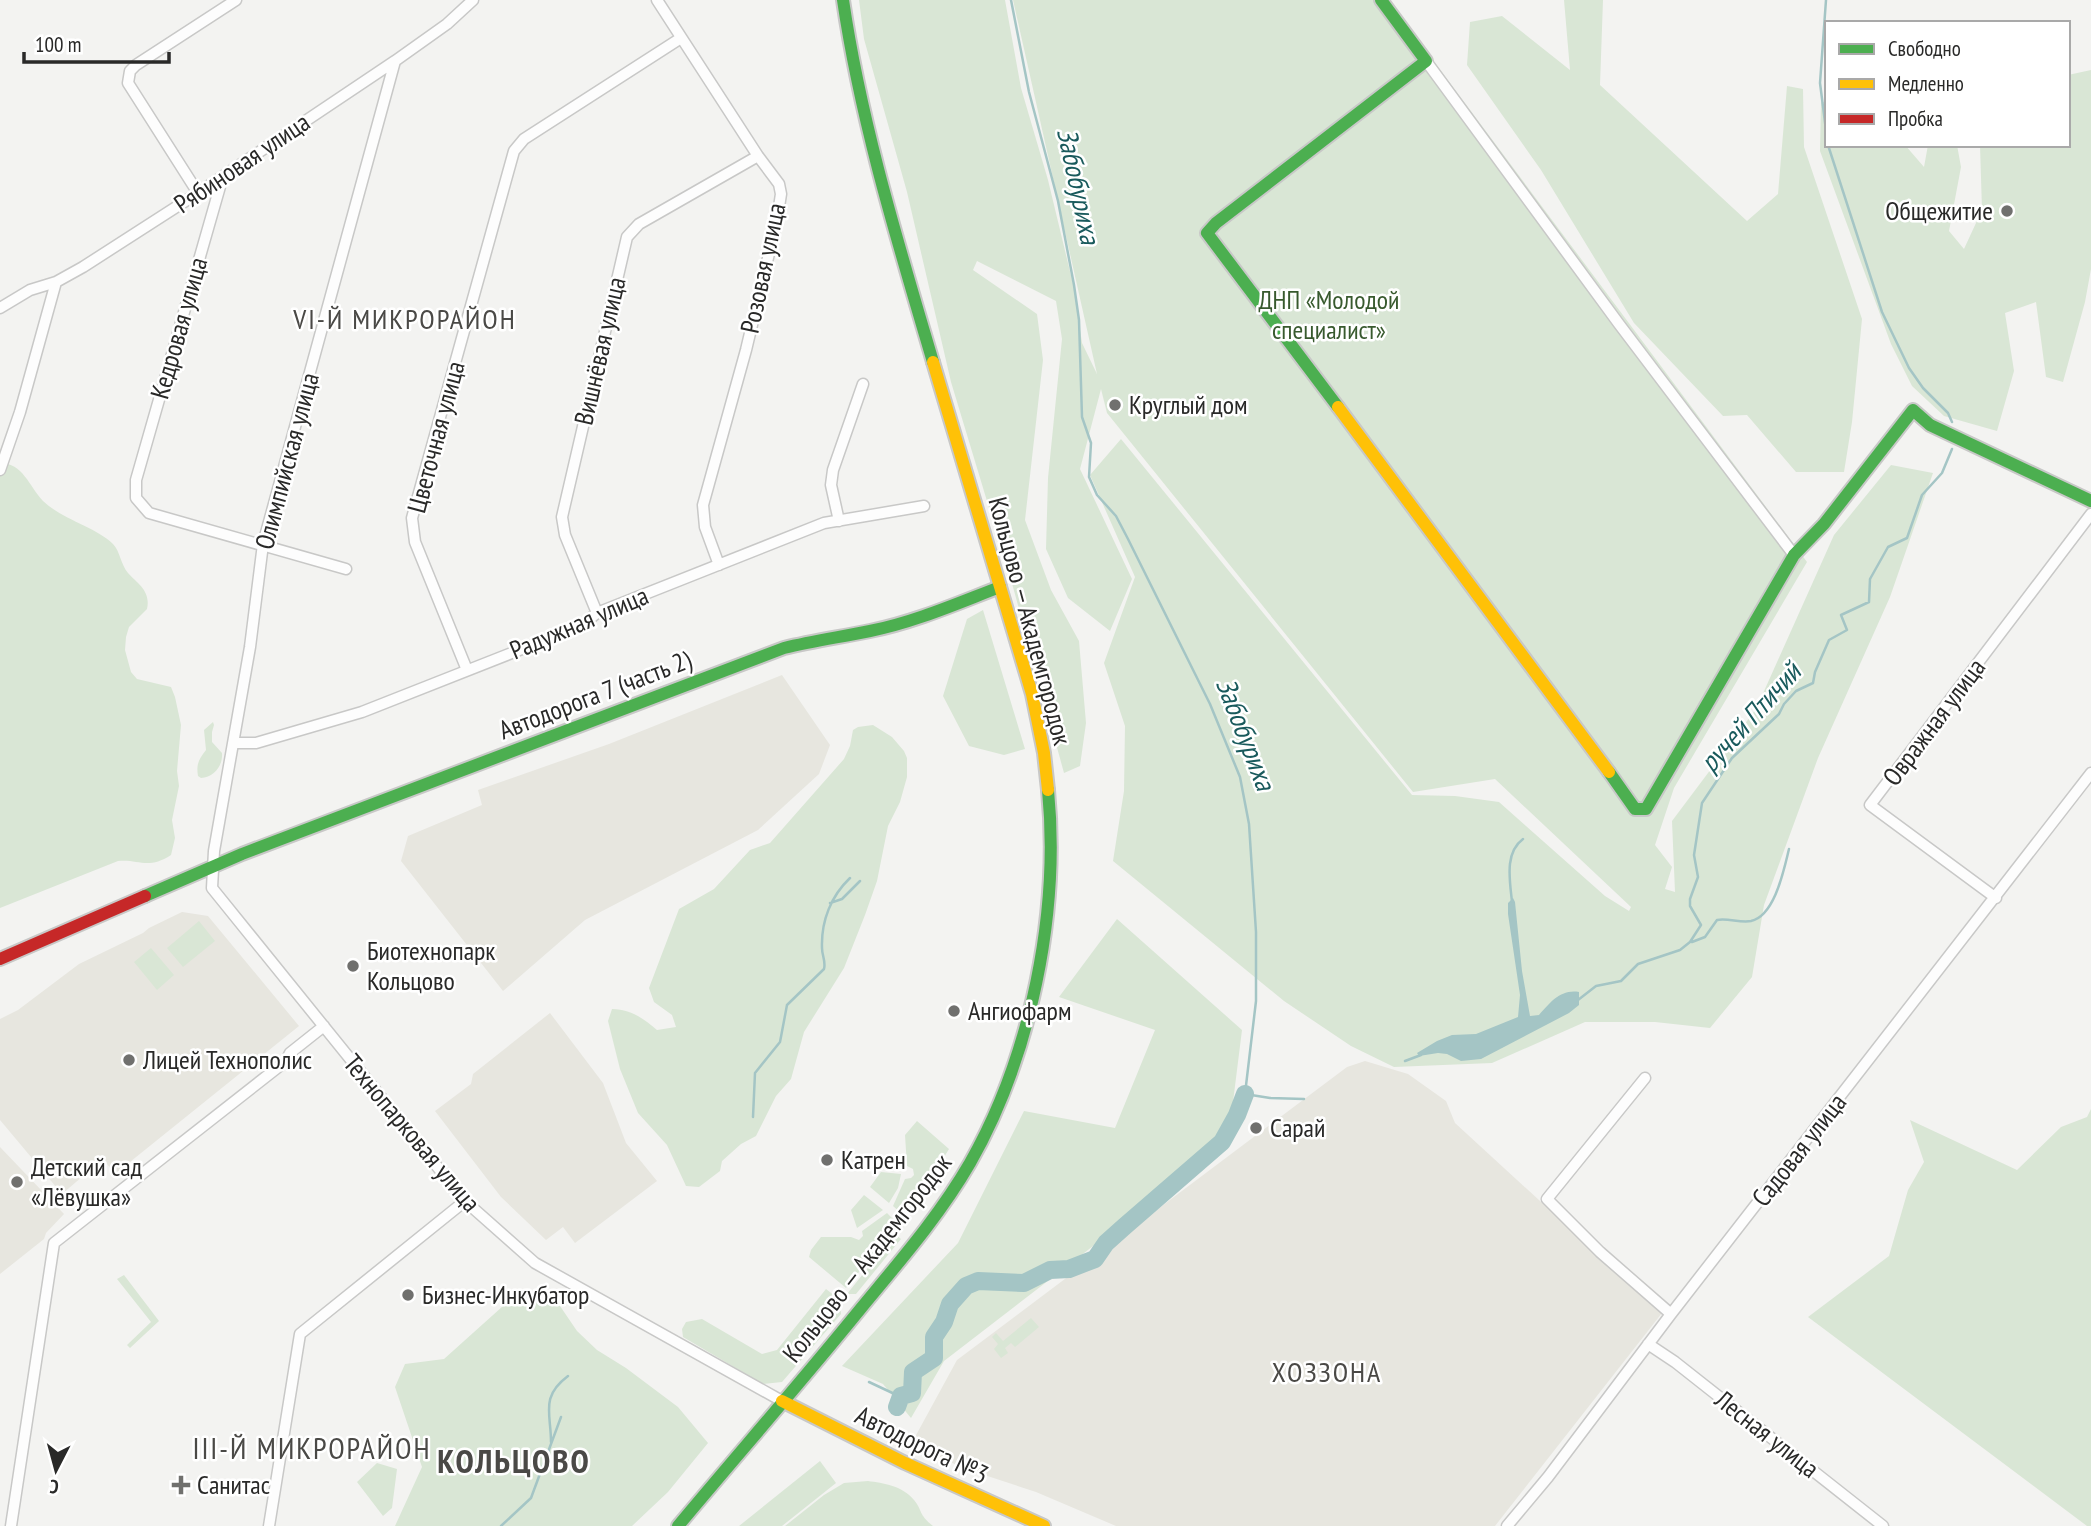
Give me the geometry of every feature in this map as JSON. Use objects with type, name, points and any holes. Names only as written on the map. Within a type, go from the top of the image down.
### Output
[{"type":"street","points":[[198,193],[128,83],[128,77],[136,65],[236,0]]},
{"type":"street","name":"Рябиновая улица","points":[[0,309],[30,290],[56,282],[198,193],[395,61],[447,24],[473,0]]},
{"type":"street","name":"Розовая улица","points":[[657,0],[779,184],[780,203],[746,350],[704,505],[705,527],[719,565]]},
{"type":"street","name":"Кольцово — Академгородок","points":[[678,1526],[890,1274],[933,1218],[973,1158],[1002,1095],[1027,1021],[1044,955],[1048,917],[1048,793],[1045,761],[1031,694],[906,272],[871,135],[847,28],[844,0]]},
{"type":"street","points":[[1381,0],[1619,324],[1794,555]]},
{"type":"street","name":"Цветочная улица","points":[[467,670],[415,542],[412,518],[514,151],[524,139],[681,38]]},
{"type":"street","name":"Олимпийская улица","points":[[234,744],[263,544],[395,61]]},
{"type":"street","points":[[1426,61],[1216,223],[1207,233],[1564,709],[1634,809],[1646,810],[1794,555],[1824,524],[1913,410],[1930,425],[2091,501]]},
{"type":"street","name":"Вишнёвая улица","points":[[597,613],[565,535],[562,517],[627,237],[639,224],[758,156]]},
{"type":"street","name":"Кедровая улица","points":[[223,176],[136,480],[136,498],[149,513],[263,544]]},
{"type":"street","points":[[0,470],[26,391],[56,282]]},
{"type":"street","points":[[839,521],[831,485],[833,470],[863,384]]},
{"type":"street","name":"Радужная улица","points":[[234,744],[257,743],[341,719],[570,630],[597,613],[824,523],[924,506]]},
{"type":"street","name":"Овражная улица","points":[[1996,898],[1870,805],[2091,514]]},
{"type":"street","points":[[263,544],[346,569]]},
{"type":"street","name":"Автодорога 7 (часть 2)","points":[[0,960],[213,866],[784,648],[882,628],[925,616],[1000,587]]},
{"type":"street","name":"Технопарковая улица","points":[[234,744],[213,866],[212,888],[465,1201],[535,1263],[782,1401]]},
{"type":"street","name":"Садовая улица","points":[[1507,1526],[1548,1477],[1671,1314],[2091,773]]},
{"type":"street","points":[[10,1526],[54,1243],[286,1061],[290,1053],[324,1026]]},
{"type":"street","points":[[1645,1078],[1547,1199],[1600,1252],[1671,1314]]},
{"type":"street","points":[[269,1526],[300,1334],[465,1201]]},
{"type":"street","name":"Лесная улица","points":[[1648,1344],[1675,1362],[1884,1526]]},
{"type":"street","name":"Автодорога №3","points":[[782,1401],[925,1473],[1044,1526]]},
{"type":"shaded area","points":[[782,675],[830,745],[819,774],[758,830],[585,920],[503,991],[401,861],[408,836],[482,805],[478,790],[609,744]]},
{"type":"shaded area","name":"Лицей Технополис","points":[[182,912],[208,916],[299,1026],[115,1174],[103,1159],[62,1194],[0,1120],[0,1019],[18,1010],[79,964]]},
{"type":"shaded area","points":[[550,1013],[603,1083],[626,1143],[657,1181],[575,1243],[563,1227],[546,1240],[501,1197],[435,1111],[471,1084],[473,1074]]},
{"type":"shaded area","points":[[1365,1061],[1408,1074],[1446,1101],[1455,1123],[1662,1313],[1495,1526],[1116,1526],[1036,1492],[963,1468],[929,1452],[915,1437],[957,1360],[1347,1067]]},
{"type":"shaded area","name":"Детский сад «Лёвушка»","points":[[0,1147],[64,1214],[46,1233],[44,1239],[0,1274]]},
{"type":"green space","name":"ДНП «Молодой специалист»","points":[[859,0],[1005,0],[1021,88],[1048,180],[1074,288],[1082,343],[1097,374],[1013,0],[1388,0],[1807,562],[1674,788],[1655,845],[1672,867],[1665,889],[1675,892],[1672,821],[1756,709],[1834,535],[1891,465],[1933,473],[1890,597],[1818,758],[1764,905],[1752,977],[1710,1028],[1655,1022],[1585,1022],[1492,1063],[1394,1067],[1351,1046],[1284,1001],[1113,861],[1124,791],[1125,726],[1104,663],[1135,577],[1090,475],[1121,439],[1412,795],[1455,796],[1499,802],[1605,896],[1629,911],[1631,907],[1495,779],[1413,792],[1107,413],[1101,389],[1080,469],[1132,579],[1110,631],[1068,598],[1046,549],[1048,478],[1062,339],[1056,301],[977,261],[973,270],[1037,314],[1043,360],[1025,520],[1051,590],[1079,641],[1086,723],[1080,766],[1064,773],[1013,587],[951,382],[907,192],[864,39]]},
{"type":"green space","points":[[1564,0],[1603,0],[1600,85],[1747,221],[1778,194],[1787,86],[1803,89],[1804,147],[1862,319],[1852,422],[1844,472],[1796,472],[1747,415],[1723,416],[1634,323],[1541,170],[1467,65],[1470,22],[1502,16],[1570,70]]},
{"type":"green space","points":[[2091,70],[2091,269],[2085,302],[2063,382],[2046,377],[2036,302],[2005,313],[2014,371],[1997,431],[1944,416],[1912,386],[1891,344],[1820,151],[1821,102],[1825,102],[1825,147],[1907,147],[1924,167],[1928,147],[1957,147],[1961,167],[1949,231],[1964,249],[1982,210],[1980,147],[2070,147],[2070,75]]},
{"type":"green space","points":[[0,463],[20,471],[51,508],[98,533],[115,547],[126,570],[143,588],[148,603],[147,609],[129,627],[126,637],[125,650],[131,672],[137,679],[171,687],[181,725],[177,771],[179,786],[172,820],[175,838],[171,855],[150,863],[118,861],[0,908]]},
{"type":"green space","points":[[983,610],[1025,749],[1004,755],[969,746],[943,696],[967,619]]},
{"type":"green space","points":[[213,722],[212,742],[222,753],[221,762],[214,773],[201,778],[197,768],[206,750],[204,730]]},
{"type":"green space","points":[[873,725],[892,737],[904,751],[907,758],[907,777],[900,802],[888,826],[877,881],[844,968],[804,1032],[791,1079],[776,1096],[756,1136],[741,1144],[722,1161],[720,1171],[699,1187],[686,1186],[667,1145],[638,1113],[620,1069],[608,1021],[612,1009],[636,1015],[657,1030],[676,1027],[672,1015],[654,1002],[649,988],[679,909],[714,889],[750,850],[770,843],[844,759],[853,730]]},
{"type":"green space","points":[[1117,919],[1242,1030],[1228,1142],[944,1361],[911,1418],[883,1384],[842,1366],[958,1243],[1024,1111],[1115,1128],[1155,1030],[1059,997]]},
{"type":"green space","points":[[199,921],[215,941],[183,967],[167,948]]},
{"type":"green space","points":[[151,948],[174,975],[157,990],[134,962]]},
{"type":"green space","points":[[2091,1109],[2091,1526],[2087,1526],[1808,1317],[1889,1256],[1908,1190],[1924,1162],[1910,1120],[2017,1170],[2061,1127],[2087,1117]]},
{"type":"green space","points":[[917,1121],[949,1149],[922,1193],[904,1216],[893,1206],[905,1179],[914,1175],[913,1169],[907,1166],[905,1135]]},
{"type":"green space","points":[[881,1172],[901,1174],[898,1188],[889,1203],[870,1187]]},
{"type":"green space","points":[[864,1195],[883,1210],[857,1228],[851,1210]]},
{"type":"green space","points":[[887,1213],[898,1224],[846,1288],[809,1257],[821,1237],[851,1237],[859,1240],[863,1236],[862,1231]]},
{"type":"green space","points":[[895,1234],[901,1239],[856,1294],[847,1294]]},
{"type":"green space","points":[[124,1275],[159,1321],[130,1348],[127,1345],[151,1322],[117,1279]]},
{"type":"green space","points":[[826,1289],[840,1300],[841,1314],[782,1382],[763,1384],[683,1337],[682,1329],[686,1322],[702,1319],[762,1354],[777,1350]]},
{"type":"green space","points":[[512,1298],[560,1306],[577,1331],[597,1350],[678,1407],[708,1443],[668,1492],[632,1526],[395,1526],[422,1467],[395,1387],[405,1364],[444,1359]]},
{"type":"green space","points":[[1031,1318],[1039,1327],[1015,1347],[1011,1343],[1005,1348],[1008,1353],[1001,1358],[994,1349],[998,1344],[992,1337],[996,1333],[1003,1341]]},
{"type":"green space","points":[[820,1461],[836,1483],[782,1526],[739,1526]]},
{"type":"green space","points":[[377,1463],[397,1469],[392,1508],[383,1516],[357,1482]]},
{"type":"green space","points":[[868,1481],[904,1491],[933,1526],[785,1526],[844,1483]]},
{"type":"water","points":[[1513,898],[1530,1016],[1539,1015],[1556,998],[1566,993],[1579,992],[1579,1005],[1569,1013],[1481,1059],[1461,1061],[1438,1053],[1419,1056],[1417,1053],[1452,1035],[1476,1034],[1518,1017],[1520,995],[1508,914],[1508,903]]},
{"type":"waterway","name":"Забобуриха","points":[[1011,0],[1029,92],[1058,201],[1074,285],[1079,320],[1082,417],[1091,443],[1089,477],[1097,495],[1116,516],[1128,539],[1210,704],[1240,777],[1249,824],[1256,932],[1256,1001],[1245,1094],[1304,1099]]},
{"type":"waterway","points":[[1825,122],[1820,83],[1826,0]]},
{"type":"waterway","points":[[1829,147],[1882,312],[1909,368],[1923,388],[1948,413],[1952,422]]},
{"type":"waterway","name":"ручей Птичий","points":[[1578,1000],[1596,986],[1621,981],[1638,964],[1680,950],[1690,942],[1701,925],[1690,906],[1690,899],[1698,877],[1694,855],[1702,803],[1732,758],[1779,714],[1796,691],[1813,683],[1829,640],[1847,630],[1841,615],[1869,602],[1870,579],[1888,547],[1907,538],[1922,495],[1942,473],[1952,449]]},
{"type":"waterway","points":[[1512,902],[1511,860],[1513,852],[1523,839]]},
{"type":"waterway","points":[[1692,942],[1705,937],[1717,920],[1751,921],[1759,917],[1777,891],[1789,849]]},
{"type":"waterway","points":[[753,1117],[755,1073],[780,1042],[787,1005],[824,969],[822,938],[825,919],[837,893],[850,878]]},
{"type":"waterway","points":[[830,903],[842,899],[860,881]]},
{"type":"waterway","name":"ручей Птичий","points":[[1405,1061],[1421,1055]]},
{"type":"waterway","name":"Забобуриха","points":[[897,1407],[901,1396],[912,1393],[913,1372],[934,1358],[934,1337],[944,1322],[950,1304],[966,1286],[978,1281],[1024,1283],[1050,1270],[1069,1269],[1095,1259],[1106,1243],[1222,1142],[1245,1094]]},
{"type":"waterway","points":[[551,1442],[550,1398],[568,1376]]},
{"type":"waterway","points":[[869,1382],[901,1397]]},
{"type":"waterway","name":"Забобуриха","points":[[501,1526],[531,1498],[561,1417]]},
{"type":"traffic: fast","points":[[843,0],[870,137],[933,362]]},
{"type":"traffic: fast","points":[[1338,407],[1207,233],[1216,223],[1426,61],[1381,0]]},
{"type":"traffic: fast","points":[[1609,772],[1635,809],[1646,809],[1794,555],[1824,524],[1913,410],[1930,425],[2091,501]]},
{"type":"traffic: fast","points":[[145,896],[242,854],[784,648],[903,623],[1000,587]]},
{"type":"traffic: fast","points":[[678,1526],[919,1237],[970,1163],[1010,1077],[1036,982],[1045,933],[1049,885],[1051,837],[1048,790]]},
{"type":"traffic: slow","points":[[933,362],[1032,694],[1044,753],[1048,790]]},
{"type":"traffic: slow","points":[[1338,407],[1609,772]]},
{"type":"traffic: slow","points":[[782,1401],[905,1463],[1044,1526]]},
{"type":"traffic: jam","points":[[0,959],[145,896]]},
{"type":"place","name":"Общежитие","points":[[2007,211]]},
{"type":"place","name":"Круглый дом","points":[[1115,405]]},
{"type":"place","name":"Биотехнопарк Кольцово","points":[[353,966]]},
{"type":"place","name":"Ангиофарм","points":[[954,1011]]},
{"type":"place","name":"Лицей Технополис","points":[[129,1060]]},
{"type":"place","name":"Сарай","points":[[1256,1128]]},
{"type":"place","name":"Катрен","points":[[827,1160]]},
{"type":"place","name":"Детский сад «Лёвушка»","points":[[17,1182]]},
{"type":"place","name":"Бизнес-Инкубатор","points":[[408,1295]]},
{"type":"place","name":"Санитас","points":[[181,1485]]},
{"type":"district","name":"VI-Й МИКРОРАЙОН","points":[[405,319]]},
{"type":"district","name":"ХОЗЗОНА","points":[[1327,1372]]},
{"type":"district","name":"III-Й МИКРОРАЙОН","points":[[312,1449]]},
{"type":"district","name":"КОЛЬЦОВО","points":[[514,1461]]}]
